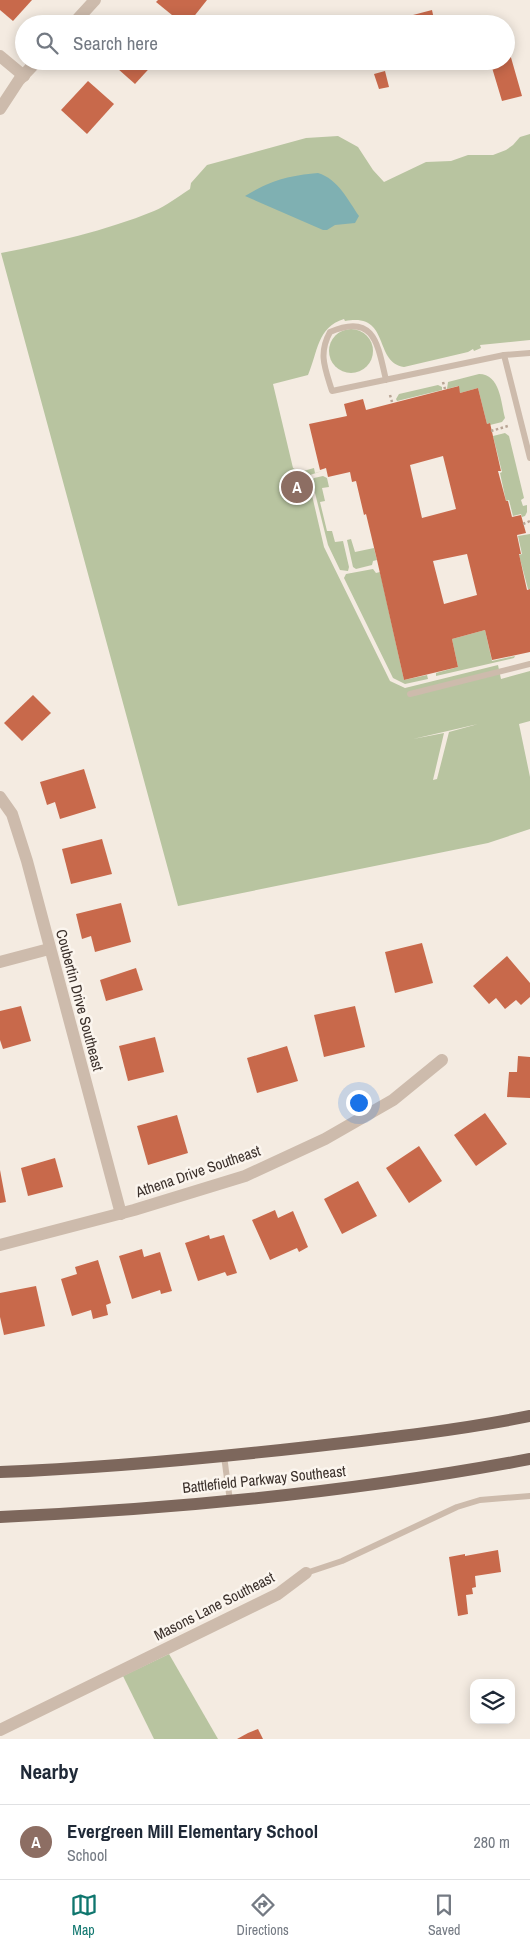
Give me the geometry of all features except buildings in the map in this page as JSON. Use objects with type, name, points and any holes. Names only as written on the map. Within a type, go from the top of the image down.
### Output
[{"type":"main road","name":"Battlefield Parkway Southeast","points":[[0,1472],[73,1469],[224,1456],[421,1434],[530,1416]]},
{"type":"main road","name":"Battlefield Parkway Southeast","points":[[0,1517],[94,1512],[230,1501],[427,1476],[530,1459]]},
{"type":"street","points":[[81,15],[95,0]]},
{"type":"street","points":[[0,56],[15,68]]},
{"type":"street","points":[[17,70],[24,76]]},
{"type":"street","points":[[0,109],[29,70]]},
{"type":"street","name":"Coubertin Drive Southeast","points":[[0,797],[12,814],[27,860],[121,1214]]},
{"type":"street","points":[[0,962],[50,949]]},
{"type":"street","name":"Athena Drive Southeast","points":[[0,1245],[121,1214],[246,1176],[325,1139],[393,1100],[442,1060]]},
{"type":"street","name":"Masons Lane Southeast","points":[[0,1730],[278,1594],[306,1573]]},
{"type":"lane","points":[[386,380],[375,338],[369,331],[352,325],[330,332],[322,352],[332,391],[386,380],[504,355],[530,353]]},
{"type":"lane","points":[[504,355],[530,458]]},
{"type":"lane","points":[[410,694],[530,664]]},
{"type":"lane","points":[[224,1456],[230,1501]]},
{"type":"lane","name":"Masons Lane Southeast","points":[[306,1573],[342,1562],[457,1507],[480,1500],[530,1496]]},
{"type":"path","points":[[442,382],[444,389]]},
{"type":"path","points":[[390,395],[392,402]]},
{"type":"path","points":[[491,431],[508,426]]},
{"type":"path","points":[[523,524],[530,522]]},
{"type":"green space","points":[[530,134],[530,340],[480,345],[481,348],[474,351],[473,349],[468,352],[404,367],[394,363],[388,356],[376,330],[369,324],[359,320],[345,321],[344,319],[328,328],[323,334],[308,375],[273,384],[293,468],[300,472],[314,468],[315,473],[322,471],[310,475],[308,478],[324,547],[390,681],[405,688],[498,665],[501,679],[530,671],[530,721],[519,724],[530,777],[530,829],[488,843],[178,906],[1,253],[78,236],[117,225],[168,204],[190,189],[191,183],[207,165],[306,138],[338,136],[358,147],[373,170],[384,182],[426,162],[451,161],[468,155],[493,155],[506,150],[520,137]],"holes":[[[478,724],[449,732],[437,779],[433,780],[444,733],[413,739]]]},
{"type":"green space","points":[[351,329],[363,333],[369,339],[373,351],[369,363],[363,369],[351,373],[339,369],[333,363],[329,351],[333,339],[339,333]]},
{"type":"green space","points":[[479,374],[486,375],[491,379],[498,390],[505,418],[502,422],[487,424],[478,388],[460,393],[458,386],[447,389],[448,382]]},
{"type":"green space","points":[[438,385],[442,387],[442,390],[397,401],[396,399],[399,394]]},
{"type":"green space","points":[[505,433],[509,436],[524,498],[521,500],[523,506],[527,505],[527,512],[522,517],[521,514],[513,516],[509,500],[506,501],[500,473],[502,472],[493,436]]},
{"type":"green space","points":[[323,476],[327,478],[329,487],[322,488],[325,501],[320,502],[327,531],[332,531],[335,542],[343,541],[349,567],[348,571],[340,570],[328,545],[312,481],[314,478]]},
{"type":"green space","points":[[530,534],[530,589],[528,589],[519,555],[522,554],[518,536]]},
{"type":"green space","points":[[351,539],[355,552],[374,548],[377,560],[373,561],[372,565],[356,569],[353,567],[347,540]]},
{"type":"green space","points":[[373,569],[376,573],[380,572],[404,680],[427,675],[428,679],[405,684],[393,678],[344,578],[346,574]]},
{"type":"green space","points":[[485,630],[492,661],[515,656],[514,658],[436,676],[436,673],[458,667],[452,639]]},
{"type":"green space","points":[[169,1654],[218,1739],[154,1739],[123,1676]]},
{"type":"water","points":[[318,173],[337,185],[346,197],[359,216],[355,223],[335,225],[327,230],[323,230],[245,196],[263,186],[280,180]]},
{"type":"place","name":"Evergreen Mill Elementary School","points":[[297,487]]}]
